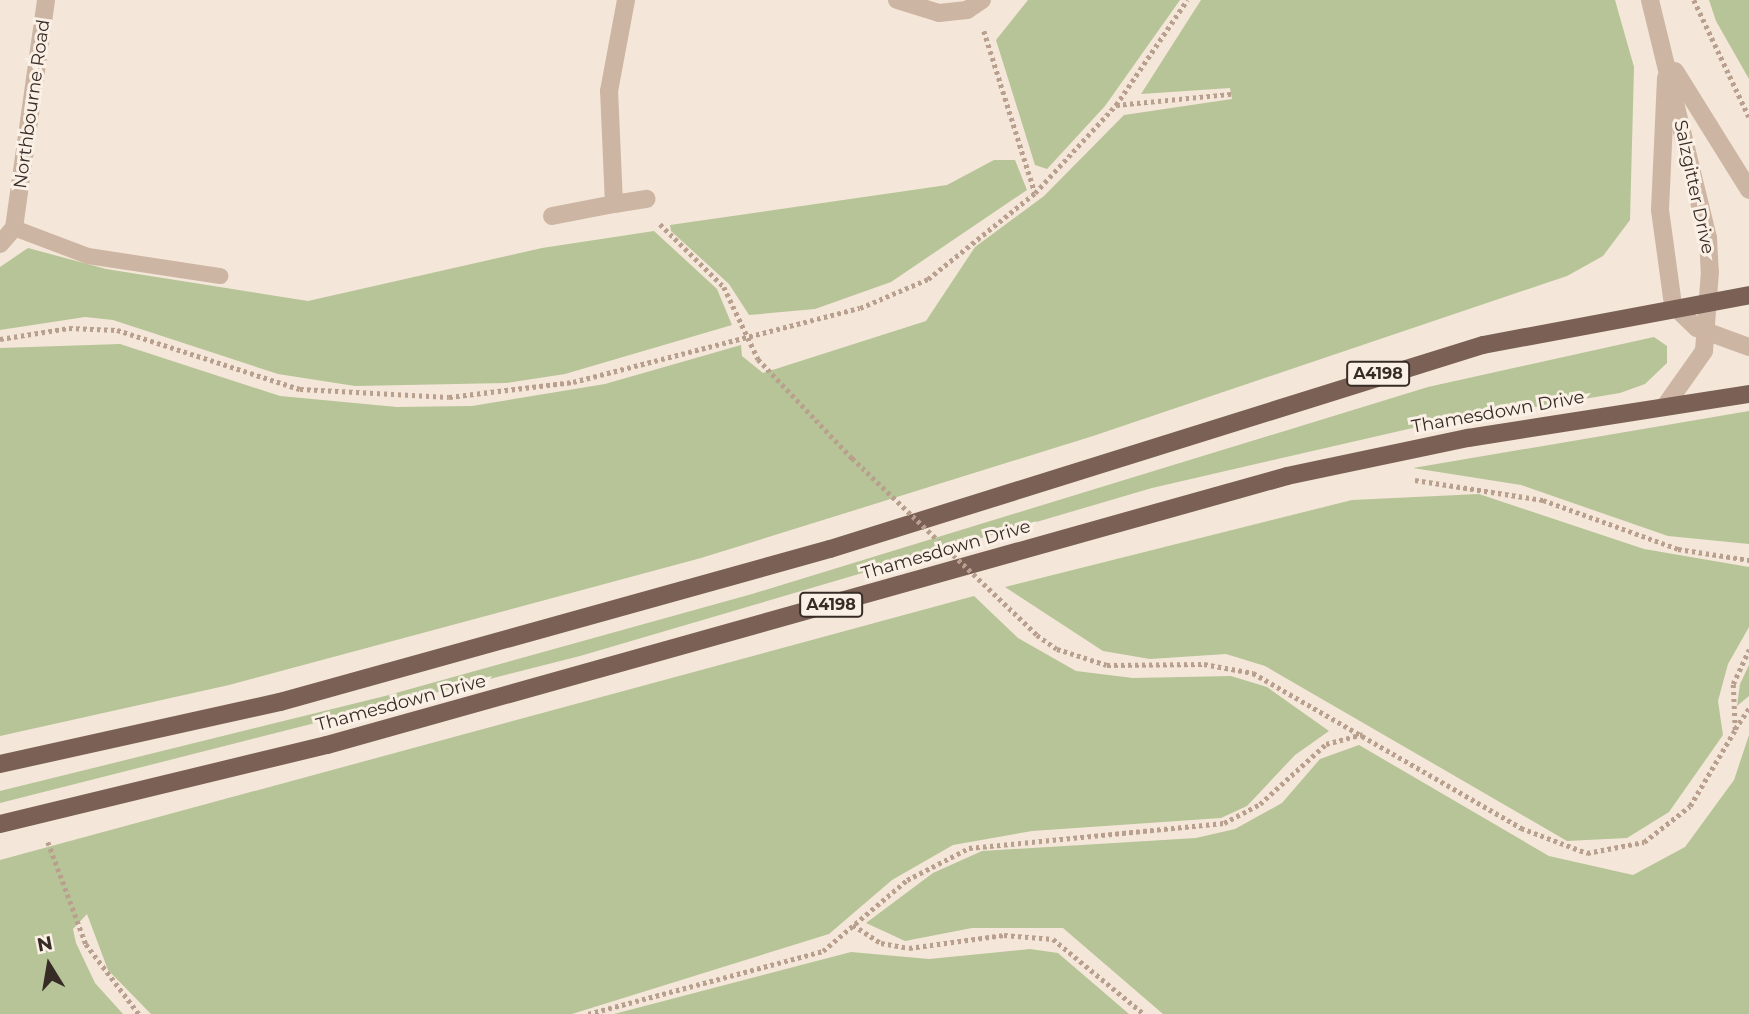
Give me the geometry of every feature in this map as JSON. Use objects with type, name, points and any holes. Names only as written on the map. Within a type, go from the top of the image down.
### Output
[{"type":"main road","name":"A4198","points":[[1673,305],[1749,295]]},
{"type":"main road","name":"Thamesdown Drive","points":[[0,764],[280,702],[856,541],[1176,445],[1378,374],[1673,305]]},
{"type":"main road","name":"Thamesdown Drive","points":[[0,824],[327,745],[1287,476],[1665,406],[1749,394]]},
{"type":"street","name":"Northbourne Road","points":[[14,228],[47,0]]},
{"type":"street","points":[[614,204],[609,91],[626,0]]},
{"type":"street","points":[[897,0],[939,13],[979,3]]},
{"type":"street","name":"Salzgitter Drive","points":[[1650,0],[1667,58],[1708,238],[1711,300],[1708,333],[1692,374],[1665,406]]},
{"type":"street","points":[[1667,58],[1749,190]]},
{"type":"street","points":[[1667,58],[1660,185],[1673,305],[1708,333],[1749,347]]},
{"type":"street","points":[[552,216],[647,199]]},
{"type":"street","points":[[0,244],[14,228]]},
{"type":"lane","points":[[14,228],[88,256],[221,276]]},
{"type":"path","points":[[0,340],[68,328],[117,330],[300,389],[449,397],[573,382],[901,295],[1035,193],[1116,105],[1187,0]]},
{"type":"path","points":[[1694,0],[1749,117]]},
{"type":"path","points":[[979,3],[1035,193]]},
{"type":"path","points":[[1116,105],[1231,94]]},
{"type":"path","points":[[647,199],[665,232],[724,287],[750,335],[758,359],[852,458],[1037,635],[1057,649],[1107,665],[1242,669],[1364,733],[1521,828],[1578,851],[1609,854],[1644,842],[1690,806],[1749,708]]},
{"type":"path","points":[[1402,480],[1532,498],[1678,549],[1749,560]]},
{"type":"path","points":[[969,590],[994,582]]},
{"type":"path","points":[[1735,730],[1733,684],[1749,649]]},
{"type":"path","points":[[588,1014],[815,954],[906,880],[969,848],[1224,823],[1260,804],[1326,744],[1364,733]]},
{"type":"path","points":[[61,837],[48,841],[65,900],[100,969],[139,1014]]},
{"type":"path","points":[[853,925],[881,943],[909,948],[1003,935],[1053,939],[1144,1014]]},
{"type":"green space","points":[[1028,0],[1180,0],[1105,106],[1047,169],[1035,165],[996,40]]},
{"type":"green space","points":[[1201,0],[1615,0],[1634,67],[1630,220],[1603,256],[1567,276],[1093,436],[701,558],[229,685],[0,736],[0,348],[120,344],[280,396],[397,407],[472,406],[605,384],[741,345],[742,356],[763,373],[926,321],[975,247],[1044,196],[1124,115],[1232,99],[1230,88],[1141,94]]},
{"type":"green space","points":[[1709,0],[1749,0],[1749,79],[1716,21]]},
{"type":"green space","points":[[994,160],[1015,160],[1027,190],[891,282],[815,309],[749,315],[729,284],[671,231],[670,225],[947,185]]},
{"type":"green space","points":[[654,231],[717,289],[732,325],[565,374],[506,383],[355,386],[278,374],[113,320],[85,317],[0,330],[0,267],[28,248],[106,269],[308,301],[542,248]]},
{"type":"green space","points":[[1654,337],[1667,346],[1667,363],[1645,384],[1620,393],[1430,424],[1152,488],[580,656],[0,803],[0,791],[385,696],[752,594],[1428,387]]},
{"type":"green space","points":[[1749,411],[1749,544],[1668,536],[1521,485],[1413,468]]},
{"type":"green space","points":[[1479,494],[1644,549],[1749,567],[1749,627],[1728,664],[1718,701],[1723,735],[1669,812],[1627,838],[1567,841],[1265,666],[1226,654],[1150,659],[1103,651],[1005,587],[1352,500]]},
{"type":"green space","points":[[974,596],[1018,638],[1076,671],[1133,678],[1231,676],[1267,687],[1329,731],[1295,755],[1247,806],[1221,818],[1032,831],[953,845],[892,880],[829,934],[572,1014],[151,1014],[108,970],[87,914],[73,929],[76,943],[95,983],[123,1014],[0,1014],[0,860]]},
{"type":"green space","points":[[1749,665],[1749,696],[1737,706],[1740,684]]},
{"type":"green space","points":[[1749,735],[1749,1014],[1163,1014],[1063,928],[972,928],[905,941],[866,923],[933,873],[982,851],[1196,838],[1235,829],[1282,803],[1320,759],[1359,745],[1549,856],[1633,875],[1685,847],[1734,780]]},
{"type":"green space","points":[[1030,949],[1058,953],[1129,1014],[614,1014],[851,952],[929,959]]}]
